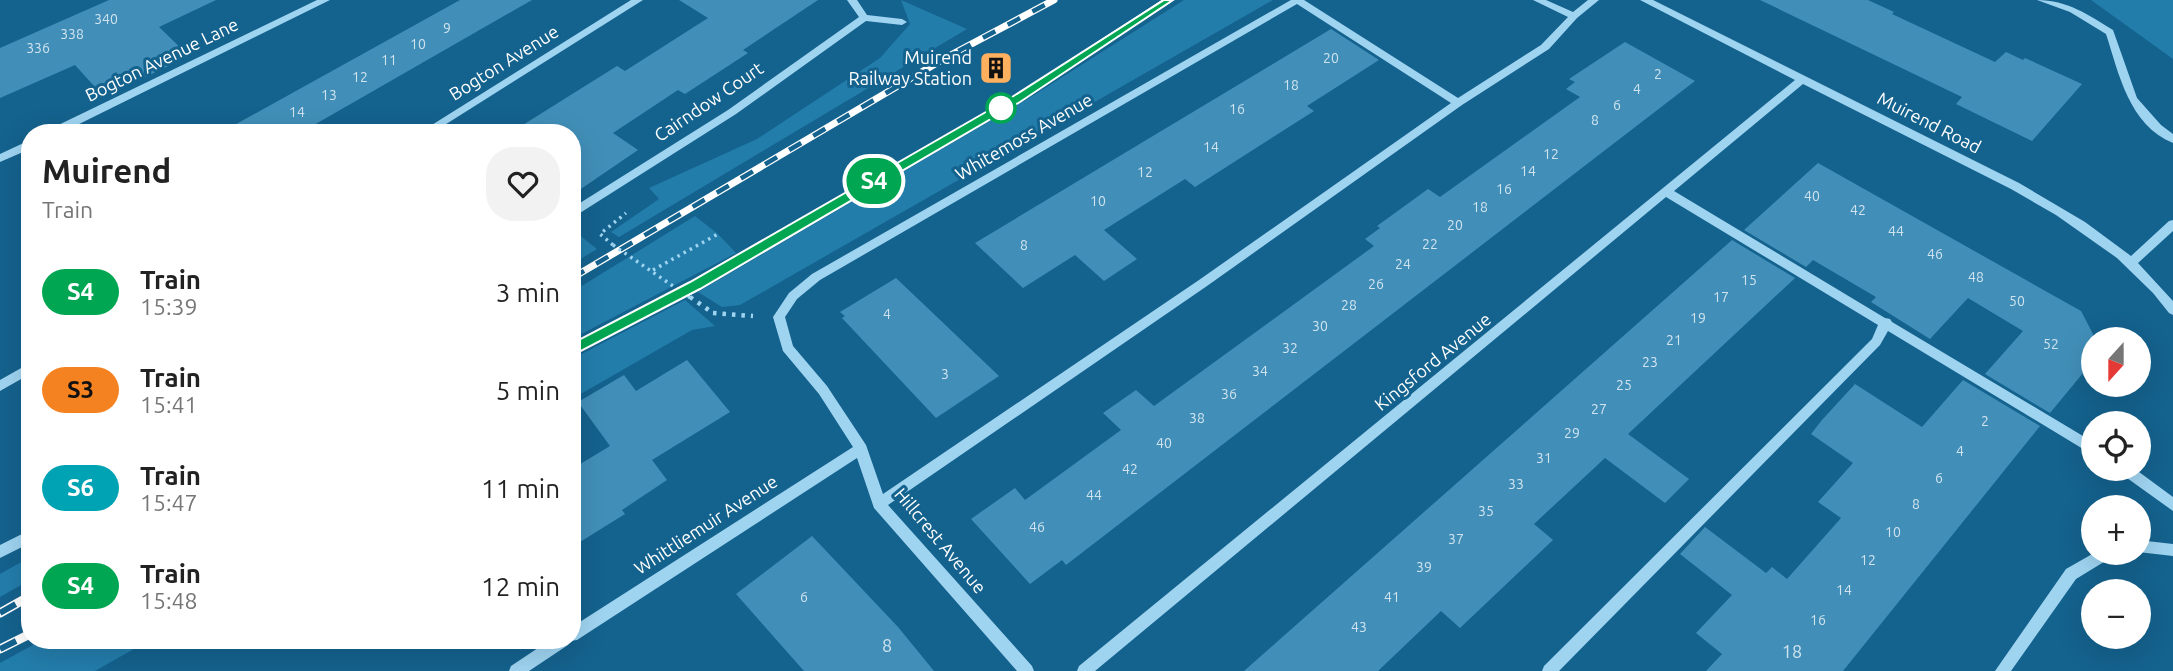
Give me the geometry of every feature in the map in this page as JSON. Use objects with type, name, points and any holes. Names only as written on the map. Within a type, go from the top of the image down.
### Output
[{"type":"street","name":"Bogton Avenue Lane","points":[[70,124],[325,0]]},
{"type":"street","name":"Bogton Avenue","points":[[438,124],[638,0]]},
{"type":"street","points":[[852,0],[864,18],[902,22]]},
{"type":"street","points":[[1298,0],[1458,103]]},
{"type":"street","name":"Whitemoss Avenue","points":[[779,317],[793,296],[816,277],[1298,0]]},
{"type":"street","points":[[1538,0],[1574,16]]},
{"type":"street","points":[[879,504],[1203,283],[1458,103],[1545,47],[1574,16],[1594,0]]},
{"type":"street","name":"Muirend Road","points":[[1645,0],[2015,186],[2071,218],[2132,262],[2154,284],[2173,310]]},
{"type":"street","points":[[2042,0],[2073,10],[2110,32],[2132,99],[2158,128],[2173,139]]},
{"type":"street","name":"Cairndow Court","points":[[581,208],[732,112],[864,18]]},
{"type":"street","name":"Kingsford Avenue","points":[[1084,671],[1802,79]]},
{"type":"street","points":[[0,158],[21,148]]},
{"type":"street","points":[[1667,192],[2081,442]]},
{"type":"street","points":[[2132,262],[2173,224]]},
{"type":"street","name":"Hillcrest Avenue","points":[[779,317],[787,348],[823,390],[861,449],[879,504],[1027,671]]},
{"type":"street","points":[[1549,671],[1876,342],[1886,322]]},
{"type":"street","points":[[0,386],[21,373]]},
{"type":"street","name":"Whittliemuir Avenue","points":[[581,629],[861,449]]},
{"type":"street","points":[[2141,481],[2173,505]]},
{"type":"street","points":[[0,552],[21,541]]},
{"type":"street","points":[[2151,547],[2173,550]]},
{"type":"street","points":[[2002,671],[2071,574],[2086,565]]},
{"type":"street","points":[[516,671],[549,649]]},
{"type":"path","points":[[653,270],[718,234]]},
{"type":"path","points":[[613,245],[713,313],[779,317]]},
{"type":"shaded area","points":[[901,0],[967,29],[619,237],[611,232],[659,199],[649,188],[757,139],[880,58],[910,24]]},
{"type":"shaded area","points":[[1184,0],[1273,0],[740,305],[722,307],[698,292],[1034,95]]},
{"type":"shaded area","points":[[2091,0],[2173,0],[2173,59]]},
{"type":"shaded area","points":[[695,216],[736,253],[581,334],[581,286]]},
{"type":"shaded area","points":[[581,236],[597,249],[581,259]]},
{"type":"shaded area","points":[[685,300],[715,326],[692,330],[581,394],[581,354]]},
{"type":"shaded area","points":[[21,562],[21,585],[0,597],[0,574]]},
{"type":"shaded area","points":[[26,649],[134,649],[95,671],[0,671],[0,663]]},
{"type":"building","points":[[109,0],[216,0],[159,27],[189,56],[104,97],[75,65],[0,98],[0,48]]},
{"type":"building","points":[[460,0],[532,0],[316,124],[236,124]]},
{"type":"building","points":[[679,0],[818,0],[743,50],[748,53],[685,94],[678,90],[613,133],[638,150],[581,189],[581,124],[524,124],[617,66],[625,71],[708,18]]},
{"type":"building","points":[[1760,0],[1868,0],[1995,62],[2006,52],[2082,84],[2032,141],[1956,104],[1962,97]]},
{"type":"building","points":[[1331,29],[1379,60],[1307,106],[1314,111],[1195,187],[1185,179],[1104,230],[1137,259],[1104,281],[1075,255],[1023,288],[975,243]]},
{"type":"building","points":[[1625,42],[1695,81],[1066,565],[1062,560],[1030,584],[971,519],[1015,488],[1025,500],[1121,430],[1103,413],[1136,390],[1154,406],[1374,246],[1365,239],[1380,228],[1377,226],[1428,189],[1440,197],[1580,97],[1566,89],[1575,82],[1569,79]]},
{"type":"building","points":[[1818,163],[2081,311],[2089,327],[2081,327],[2081,376],[2050,413],[1985,374],[2023,331],[1968,298],[1930,339],[1871,302],[1876,297],[1813,260],[1806,267],[1744,230]]},
{"type":"building","points":[[1732,240],[1795,278],[1628,434],[1689,479],[1665,503],[1605,458],[1534,524],[1553,540],[1460,628],[1441,611],[1378,671],[1244,671]]},
{"type":"building","points":[[896,278],[999,376],[936,418],[842,318],[845,316],[840,312]]},
{"type":"building","points":[[687,360],[730,412],[652,460],[667,480],[622,510],[625,514],[581,541],[581,464],[610,446],[581,406],[581,400],[624,375],[636,391]]},
{"type":"building","points":[[1963,380],[2040,426],[1843,671],[1706,671],[1722,654],[1696,633],[1732,595],[1680,554],[1705,527],[1766,573],[1772,567],[1787,579],[1841,518],[1818,502],[1853,463],[1811,434],[1822,420],[1855,384],[1922,427]]},
{"type":"building","points":[[812,536],[898,627],[934,671],[804,671],[736,594]]},
{"type":"railway","points":[[581,273],[947,57],[1054,0]]},
{"type":"railway","points":[[669,299],[1016,99],[1168,0]]},
{"type":"railway","points":[[581,345],[672,297]]},
{"type":"railway","points":[[0,613],[21,601]]},
{"type":"railway","points":[[0,649],[21,638]]},
{"type":"train","name":"S4","points":[[581,345],[695,285],[1016,99],[1168,0]]},
{"type":"place","name":"Muirend Railway Station","points":[[996,68]]}]
